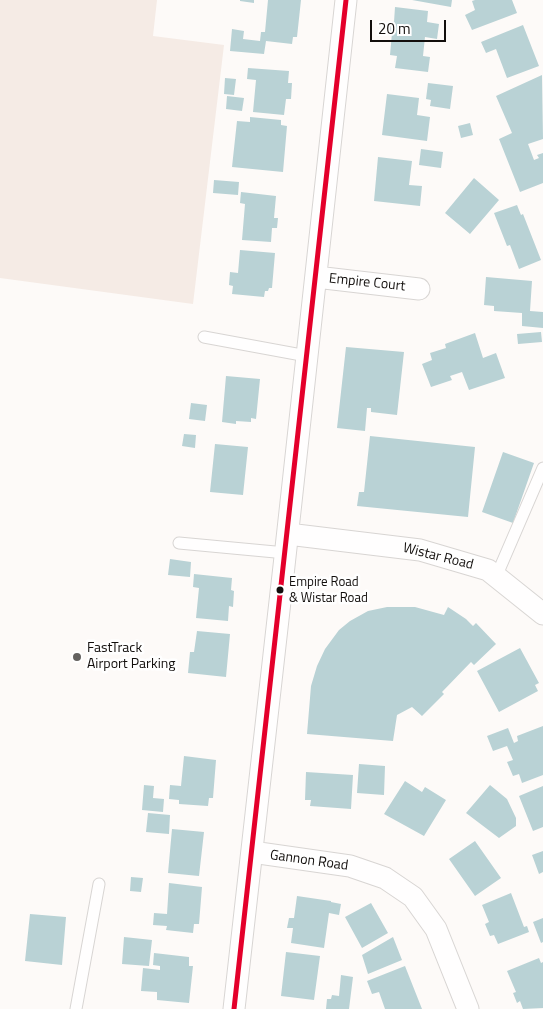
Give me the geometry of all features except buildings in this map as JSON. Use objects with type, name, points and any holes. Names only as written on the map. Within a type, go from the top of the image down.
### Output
[{"type":"street","points":[[234,1009],[346,0]]},
{"type":"street","name":"Empire Court","points":[[316,277],[419,289]]},
{"type":"street","name":"Wistar Road","points":[[287,543],[420,550],[488,570],[543,614]]},
{"type":"street","name":"Gannon Road","points":[[252,852],[350,866],[385,878],[413,898],[436,928],[468,1009]]},
{"type":"lane","points":[[204,336],[307,356]]},
{"type":"lane","points":[[496,577],[543,468]]},
{"type":"lane","points":[[179,544],[287,543]]},
{"type":"lane","points":[[76,1009],[99,884]]},
{"type":"shaded area","points":[[0,0],[157,0],[153,36],[224,45],[193,304],[0,278]]},
{"type":"transit line","points":[[234,1009],[346,0]]},
{"type":"place","name":"Empire Road & Wistar Road","points":[[280,590]]},
{"type":"place","name":"FastTrack Airport Parking","points":[[77,657]]}]
